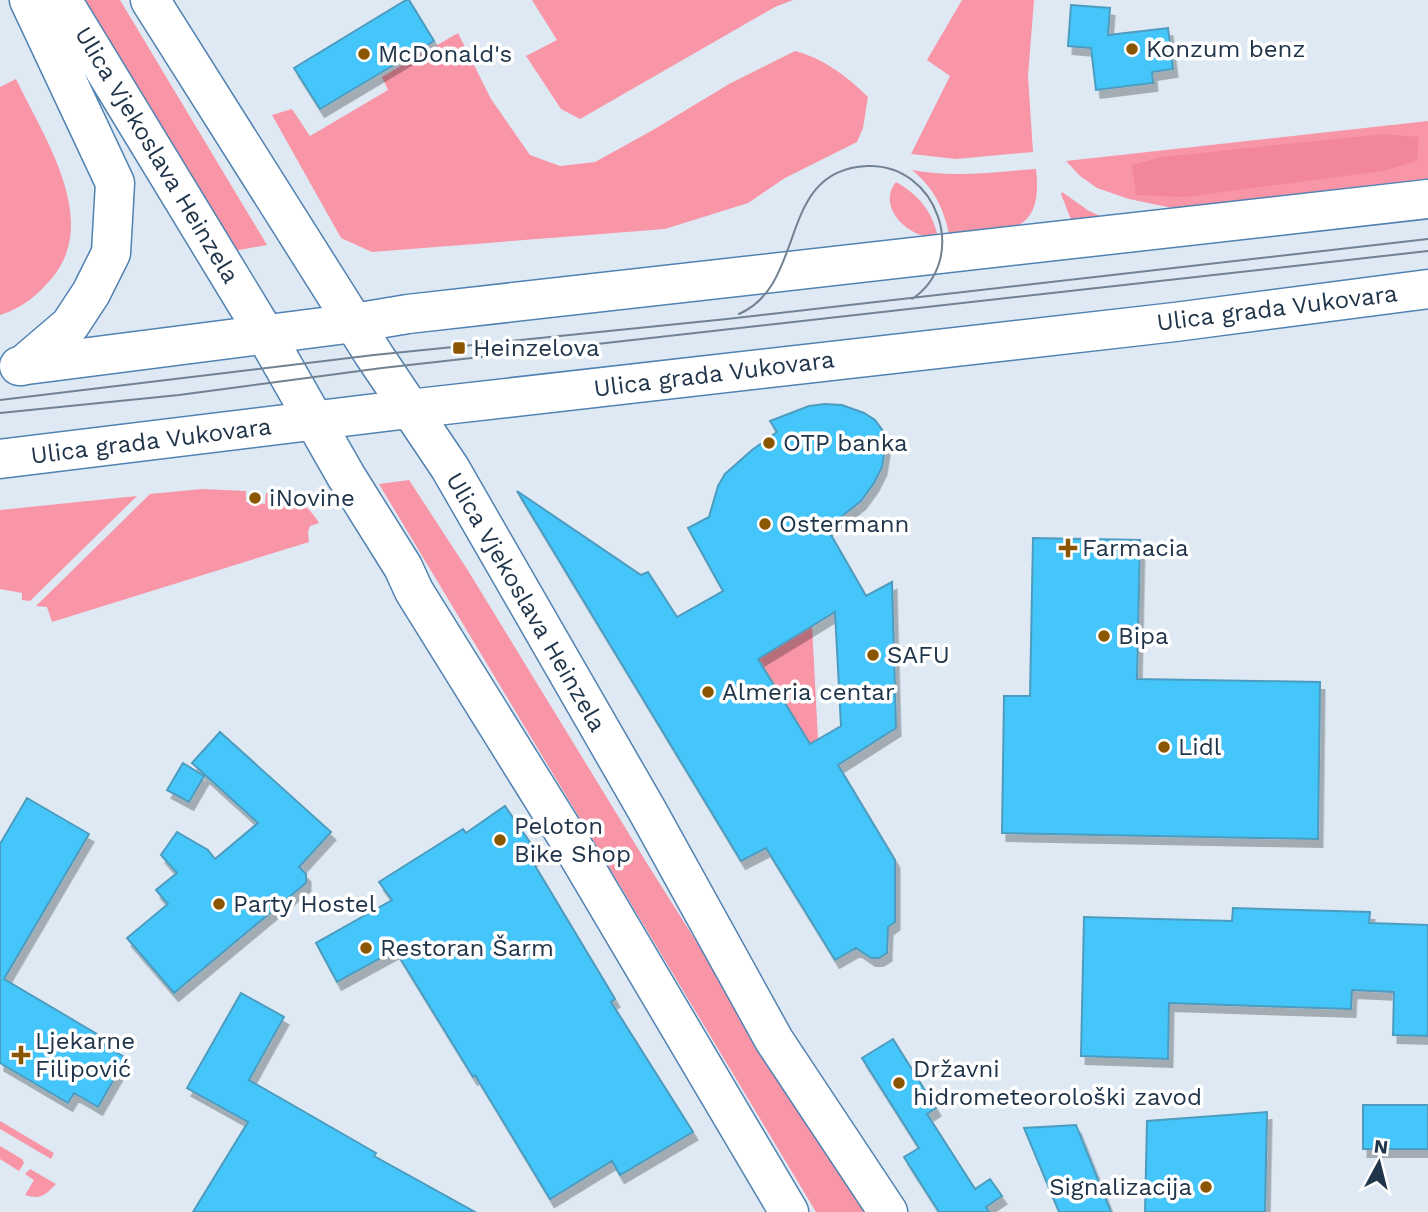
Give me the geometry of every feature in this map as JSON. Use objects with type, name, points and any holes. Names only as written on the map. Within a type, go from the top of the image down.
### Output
[{"type":"main road","points":[[11,367],[70,325],[91,293],[111,253],[115,183],[29,0]]},
{"type":"main road","name":"Ulica Vjekoslava Heinzela","points":[[62,0],[265,334],[403,567],[414,591],[572,845],[789,1212]]},
{"type":"main road","name":"Ulica Vjekoslava Heinzela","points":[[150,0],[408,409],[450,468],[648,812],[774,1040],[888,1212]]},
{"type":"main road","points":[[11,367],[435,311],[1428,199]]},
{"type":"main road","name":"Ulica grada Vukovara","points":[[0,459],[408,409],[1175,322],[1428,289]]},
{"type":"shaded area","points":[[82,0],[120,0],[267,245],[233,251]]},
{"type":"shaded area","points":[[532,0],[793,0],[775,7],[580,119],[561,109],[526,56],[557,40]]},
{"type":"shaded area","points":[[962,0],[1034,0],[1028,76],[1033,152],[956,159],[911,154],[950,76],[927,60]]},
{"type":"shaded area","points":[[458,33],[491,99],[530,155],[560,166],[595,162],[729,84],[795,51],[834,69],[868,97],[863,128],[857,142],[785,178],[748,203],[665,229],[372,252],[341,238],[272,115],[292,109],[310,136],[388,90],[382,77]]},
{"type":"shaded area","points":[[16,79],[62,178],[69,205],[71,230],[66,255],[52,278],[29,301],[0,315],[0,87]]},
{"type":"shaded area","points":[[1428,121],[1428,182],[1182,210],[1129,199],[1097,188],[1080,176],[1066,161]]},
{"type":"shaded area","points":[[1384,134],[1419,137],[1417,161],[1383,171],[1185,197],[1136,195],[1132,165],[1162,157]]},
{"type":"shaded area","points":[[1036,169],[1037,192],[1034,208],[1027,219],[1003,231],[950,238],[937,200],[912,170],[958,174]]},
{"type":"shaded area","points":[[896,182],[911,192],[923,205],[932,219],[938,237],[917,234],[899,220],[890,202]]},
{"type":"shaded area","points":[[1062,192],[1089,211],[1102,217],[1072,222]]},
{"type":"shaded area","points":[[409,480],[867,1212],[816,1212],[379,484]]},
{"type":"shaded area","points":[[202,489],[246,491],[246,502],[265,504],[266,493],[291,498],[307,508],[319,523],[310,526],[309,542],[52,622],[47,607],[36,606],[150,494]]},
{"type":"shaded area","points":[[137,496],[30,601],[22,600],[22,593],[0,589],[0,510]]},
{"type":"shaded area","points":[[812,626],[818,739],[810,744],[758,659]]},
{"type":"shaded area","points":[[0,1121],[54,1153],[51,1159],[0,1129]]},
{"type":"shaded area","points":[[0,1146],[22,1159],[24,1163],[19,1171],[0,1159]]},
{"type":"shaded area","points":[[30,1169],[56,1184],[42,1196],[25,1195],[34,1180],[25,1174]]},
{"type":"building","name":"McDonald's","points":[[409,0],[434,41],[320,109],[294,68]]},
{"type":"building","points":[[1071,5],[1110,8],[1108,35],[1168,28],[1173,69],[1152,72],[1153,83],[1096,90],[1091,48],[1068,46]]},
{"type":"building","name":"Almeria centar","points":[[842,405],[864,413],[875,420],[883,431],[886,442],[882,467],[874,483],[861,501],[827,528],[866,596],[892,582],[896,728],[838,765],[895,860],[895,922],[888,927],[887,953],[879,958],[871,958],[856,948],[835,960],[766,848],[741,861],[517,491],[641,575],[648,572],[677,617],[723,591],[688,528],[709,517],[718,486],[725,474],[777,432],[770,421],[809,406]],"holes":[[[835,612],[841,726],[810,744],[758,659]]]},
{"type":"building","points":[[1033,538],[1140,540],[1137,679],[1320,682],[1318,839],[1002,833],[1004,696],[1030,696]]},
{"type":"building","points":[[220,732],[331,832],[299,867],[306,874],[306,883],[174,993],[127,938],[168,904],[156,890],[177,873],[161,855],[177,832],[208,850],[215,859],[258,823],[192,763]]},
{"type":"building","points":[[183,763],[204,776],[189,802],[167,790]]},
{"type":"building","points":[[27,798],[89,834],[4,979],[102,1037],[99,1042],[126,1058],[98,1107],[74,1093],[68,1103],[0,1063],[0,844]]},
{"type":"building","points":[[505,806],[538,854],[531,859],[615,999],[611,1002],[693,1132],[620,1175],[612,1161],[550,1199],[395,950],[337,982],[316,943],[392,900],[379,882],[463,829],[466,833]]},
{"type":"building","points":[[1233,908],[1370,912],[1369,923],[1428,925],[1428,1036],[1393,1035],[1394,992],[1352,990],[1351,1009],[1169,1003],[1168,1059],[1081,1056],[1084,917],[1232,921]]},
{"type":"building","points":[[241,993],[284,1017],[249,1080],[376,1153],[374,1156],[475,1212],[193,1212],[248,1122],[187,1088]]},
{"type":"building","points":[[893,1039],[936,1108],[927,1114],[975,1189],[990,1179],[1002,1196],[986,1207],[989,1212],[939,1212],[904,1157],[919,1148],[862,1058]]},
{"type":"building","points":[[1363,1105],[1428,1105],[1428,1149],[1363,1149]]},
{"type":"building","points":[[1267,1112],[1265,1212],[1145,1212],[1147,1121]]},
{"type":"building","points":[[1076,1125],[1111,1212],[1059,1212],[1024,1128]]},
{"type":"tram line","points":[[739,314],[761,299],[775,279],[805,207],[818,187],[838,172],[867,166],[891,169],[912,180],[928,196],[938,216],[942,239],[940,261],[930,282],[912,299]]},
{"type":"tram line","points":[[0,400],[374,355],[727,319],[1428,239]]},
{"type":"tram line","points":[[0,413],[179,395],[382,368],[1428,251]]},
{"type":"place","name":"Konzum benz","points":[[1132,49]]},
{"type":"place","name":"McDonald's","points":[[364,54]]},
{"type":"place","name":"Heinzelova","points":[[459,348]]},
{"type":"place","name":"OTP banka","points":[[769,443]]},
{"type":"place","name":"iNovine","points":[[255,498]]},
{"type":"place","name":"Ostermann","points":[[765,524]]},
{"type":"place","name":"Farmacia","points":[[1068,548]]},
{"type":"place","name":"Bipa","points":[[1104,636]]},
{"type":"place","name":"SAFU","points":[[873,655]]},
{"type":"place","name":"Almeria centar","points":[[708,692]]},
{"type":"place","name":"Lidl","points":[[1164,747]]},
{"type":"place","name":"Peloton Bike Shop","points":[[500,840]]},
{"type":"place","name":"Party Hostel","points":[[219,904]]},
{"type":"place","name":"Restoran Šarm","points":[[366,948]]},
{"type":"place","name":"Ljekarne Filipović","points":[[21,1055]]},
{"type":"place","name":"Državni hidrometeorološki zavod","points":[[899,1083]]},
{"type":"place","name":"Signalizacija","points":[[1206,1187]]}]
